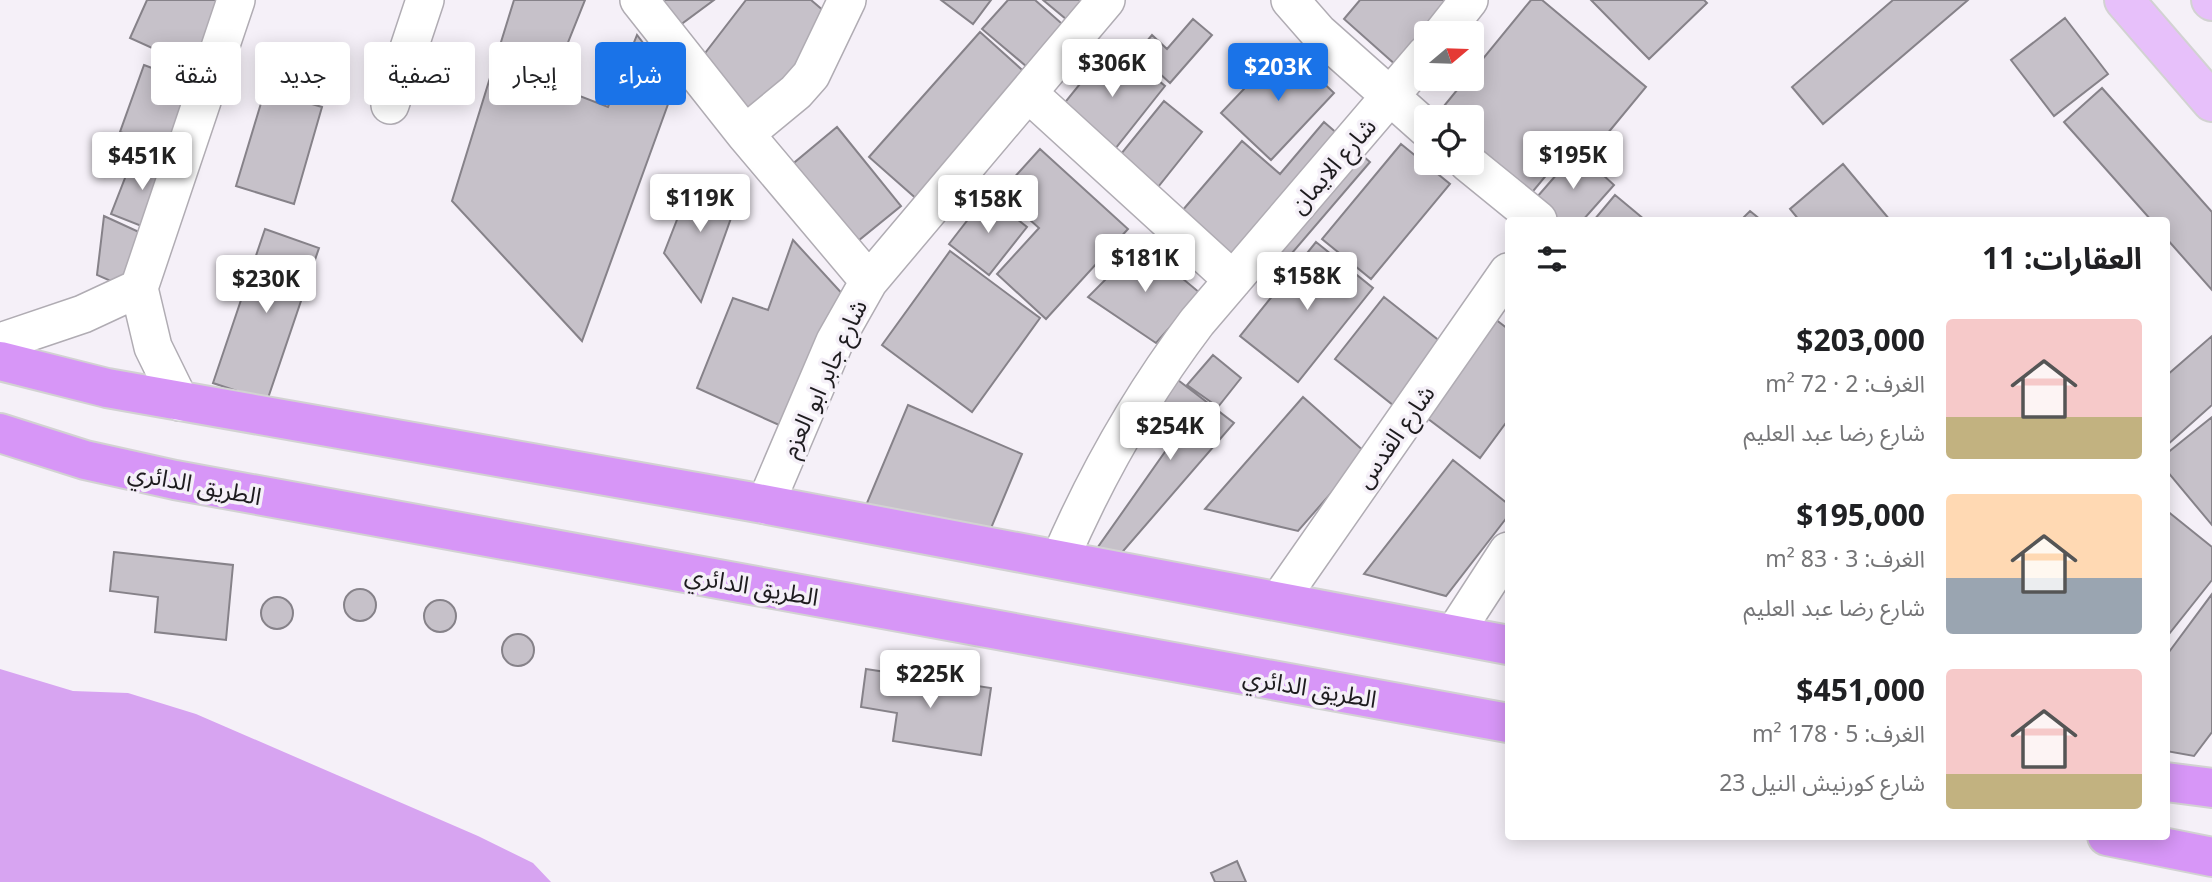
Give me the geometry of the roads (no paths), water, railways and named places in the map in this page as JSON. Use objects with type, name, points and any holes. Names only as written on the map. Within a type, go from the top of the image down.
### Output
[{"type":"highway","points":[[0,360],[107,388],[180,402],[1280,599],[1505,644]]},
{"type":"highway","name":"الطريق الدائري","points":[[0,433],[85,460],[176,480],[1505,722]]},
{"type":"highway","points":[[2170,783],[2212,788]]},
{"type":"highway","points":[[2127,840],[2212,857]]},
{"type":"main road","points":[[2124,0],[2212,102]]},
{"type":"street","points":[[180,402],[153,347],[139,288],[236,0]]},
{"type":"street","points":[[411,42],[425,0]]},
{"type":"street","points":[[639,0],[745,134],[870,281]]},
{"type":"street","points":[[745,134],[796,92],[811,75],[847,0]]},
{"type":"street","name":"شارع جابر ابو العزم","points":[[765,505],[835,341],[870,281],[1106,0]]},
{"type":"street","points":[[1452,21],[1469,0]]},
{"type":"street","points":[[1296,2],[1318,32],[1414,118]]},
{"type":"street","name":"شارع الايمان","points":[[1060,559],[1100,472],[1133,411],[1164,366],[1233,280],[1414,69]]},
{"type":"street","points":[[1028,93],[1233,280]]},
{"type":"street","points":[[1483,175],[1534,217]]},
{"type":"street","name":"شارع القدس","points":[[1280,599],[1505,276]]},
{"type":"street","points":[[0,342],[83,314],[139,288]]},
{"type":"street","points":[[1454,634],[1505,556]]}]
